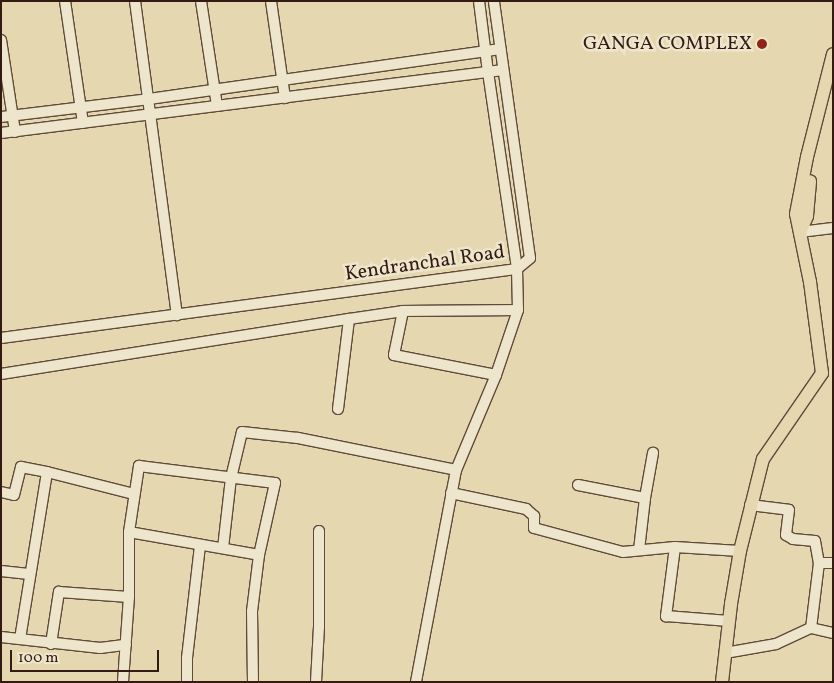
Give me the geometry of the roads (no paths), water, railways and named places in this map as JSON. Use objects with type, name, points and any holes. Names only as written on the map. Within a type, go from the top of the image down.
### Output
[{"type":"main road","points":[[722,682],[740,551],[763,459],[822,373],[810,282],[796,214],[807,157],[833,54]]},
{"type":"main road","points":[[800,232],[807,216],[809,184],[833,86]]},
{"type":"street","points":[[65,1],[83,123]]},
{"type":"street","points":[[135,1],[152,114],[176,315]]},
{"type":"street","points":[[201,1],[216,106]]},
{"type":"street","points":[[271,1],[285,98]]},
{"type":"street","points":[[480,1],[488,72],[517,269]]},
{"type":"street","points":[[494,1],[530,258],[517,269]]},
{"type":"street","points":[[1,40],[15,132]]},
{"type":"street","points":[[1,117],[149,99],[500,49]]},
{"type":"street","points":[[352,70],[354,89]]},
{"type":"street","points":[[1,133],[504,70]]},
{"type":"street","points":[[800,232],[833,228]]},
{"type":"street","name":"Kendranchal Road","points":[[1,338],[517,269],[518,310],[496,375],[456,470],[416,682]]},
{"type":"street","points":[[1,374],[403,311],[518,310]]},
{"type":"street","points":[[403,311],[394,355],[496,375]]},
{"type":"street","points":[[338,409],[349,319]]},
{"type":"street","points":[[223,548],[231,478],[242,432],[298,438],[456,470]]},
{"type":"street","points":[[639,550],[653,453]]},
{"type":"street","points":[[123,682],[129,597],[129,532],[139,466],[275,482],[259,555],[252,611],[252,682]]},
{"type":"street","points":[[1,492],[14,495],[20,467],[134,494]]},
{"type":"street","points":[[20,640],[46,472]]},
{"type":"street","points":[[578,485],[645,498]]},
{"type":"street","points":[[451,494],[526,509],[534,516],[534,528],[623,552],[675,547],[740,551]]},
{"type":"street","points":[[750,506],[788,510],[786,535],[793,539],[815,542],[819,563],[811,628]]},
{"type":"street","points":[[316,682],[319,627],[319,531]]},
{"type":"street","points":[[129,532],[259,555]]},
{"type":"street","points":[[187,682],[188,648],[200,544]]},
{"type":"street","points":[[675,547],[666,616],[729,621]]},
{"type":"street","points":[[819,563],[833,563]]},
{"type":"street","points":[[1,572],[29,574]]},
{"type":"street","points":[[51,644],[59,592],[129,597]]},
{"type":"street","points":[[725,653],[776,644],[811,628],[833,633]]},
{"type":"street","points":[[1,638],[100,648],[126,645]]},
{"type":"place","name":"GANGA COMPLEX","points":[[762,44]]}]
